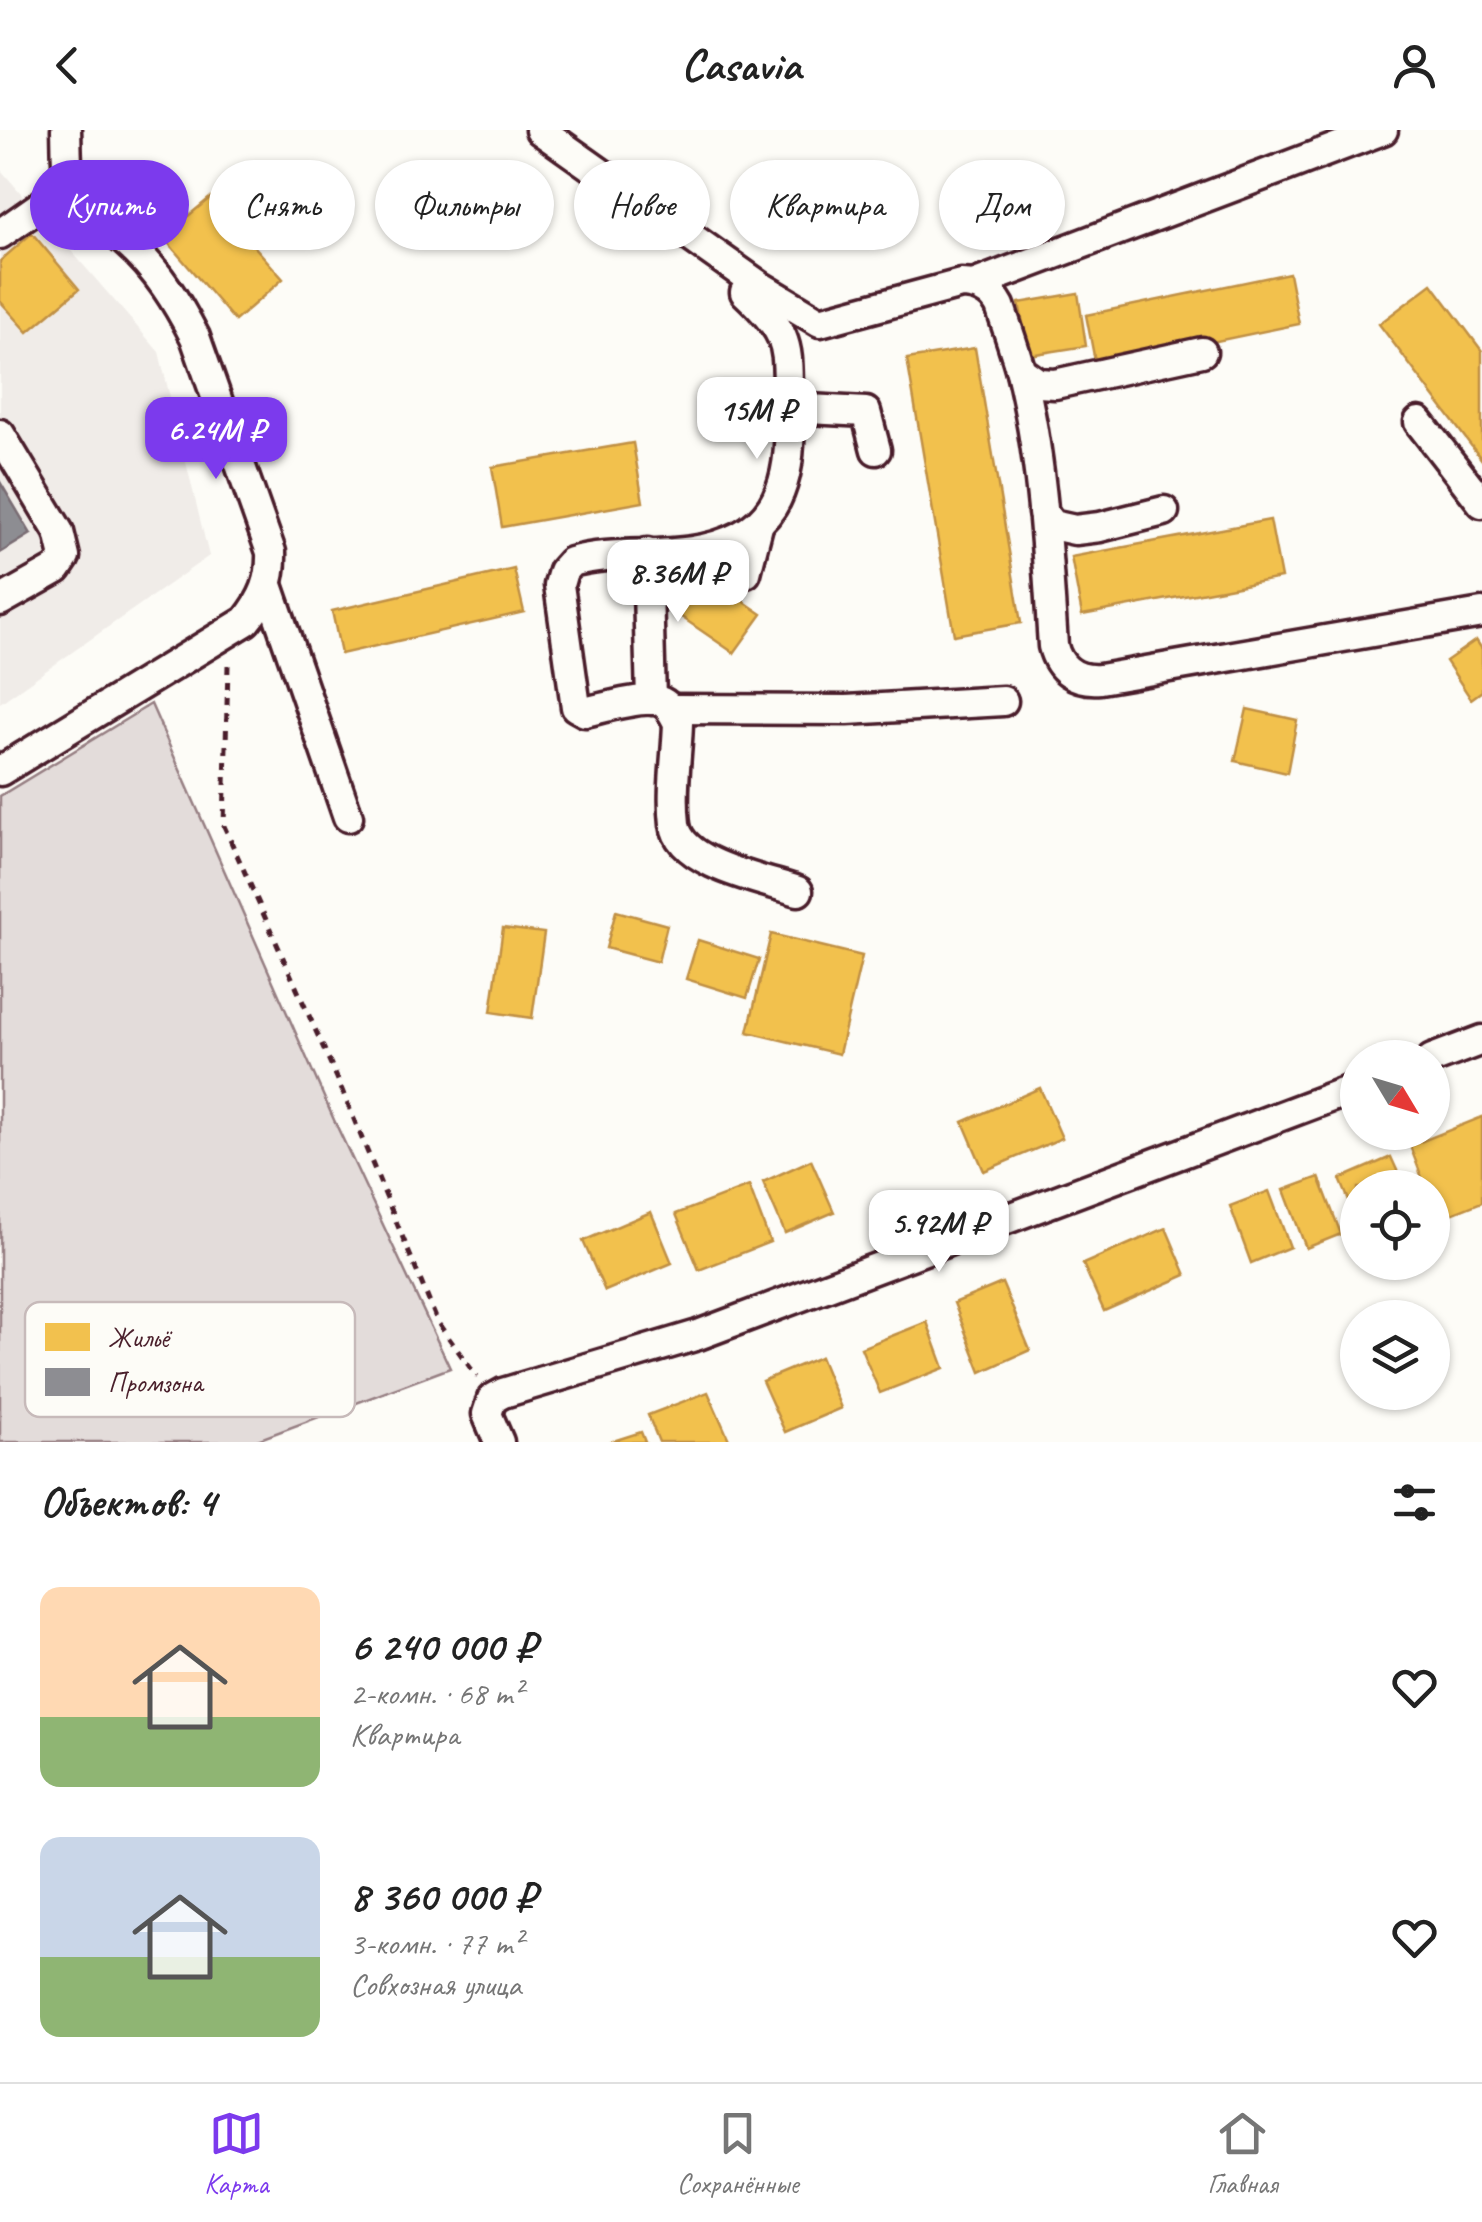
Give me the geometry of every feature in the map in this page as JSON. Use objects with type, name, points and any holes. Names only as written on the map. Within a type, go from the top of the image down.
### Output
[{"type":"street","points":[[66,130],[68,160]]},
{"type":"street","points":[[540,130],[730,266],[820,322]]},
{"type":"street","points":[[973,285],[1383,130]]},
{"type":"street","points":[[0,234],[30,213]]},
{"type":"street","points":[[0,770],[246,622],[268,585],[271,552],[194,336],[178,304],[133,250]]},
{"type":"street","points":[[730,266],[737,285],[779,326],[788,353],[789,444],[780,490],[772,511],[758,526],[692,551],[568,564],[559,584],[576,707],[585,712],[661,704],[847,710],[1003,701]]},
{"type":"street","points":[[788,353],[820,322],[962,284],[990,293],[1000,306],[1029,388],[1056,657],[1066,670],[1086,680],[1482,613]]},
{"type":"street","points":[[1029,388],[1202,352]]},
{"type":"street","points":[[788,408],[866,412],[876,450]]},
{"type":"street","points":[[1419,422],[1482,504]]},
{"type":"street","points":[[0,434],[59,532],[65,557],[57,569],[0,601]]},
{"type":"street","points":[[1043,512],[1052,525],[1074,530],[1164,511]]},
{"type":"street","points":[[746,573],[758,526]]},
{"type":"street","points":[[647,553],[661,704],[678,722],[675,827],[682,842],[699,858],[798,891]]},
{"type":"street","points":[[268,585],[348,817]]},
{"type":"street","points":[[1450,1052],[1482,1040]]},
{"type":"street","points":[[499,1442],[488,1414],[492,1400],[503,1392],[698,1335],[1340,1094]]},
{"type":"path","points":[[229,632],[224,826],[337,1078],[438,1323],[492,1400]]},
{"type":"shaded area","points":[[0,169],[30,204],[30,250],[70,250],[159,352],[209,556],[0,703]]},
{"type":"shaded area","points":[[151,704],[334,1120],[450,1368],[355,1404],[355,1302],[25,1302],[25,1417],[319,1417],[252,1442],[0,1442],[0,796]]},
{"type":"building: Жильё","points":[[209,199],[209,250],[258,250],[283,279],[235,321],[174,250],[189,250],[189,215]]},
{"type":"building: Жильё","points":[[30,235],[30,250],[46,250],[79,289],[28,332],[0,301],[0,261]]},
{"type":"building: Жильё","points":[[1289,273],[1299,324],[1096,366],[1086,315]]},
{"type":"building: Жильё","points":[[1432,284],[1482,351],[1482,460],[1379,324]]},
{"type":"building: Жильё","points":[[1078,293],[1086,346],[1029,355],[1019,303]]},
{"type":"building: Жильё","points":[[975,348],[1021,623],[954,635],[907,359]]},
{"type":"building: Жильё","points":[[633,443],[643,502],[502,527],[492,467]]},
{"type":"building: Жильё","points":[[1270,520],[1281,578],[1082,615],[1071,557]]},
{"type":"building: Жильё","points":[[514,569],[524,612],[341,654],[332,611]]},
{"type":"building: Жильё","points":[[702,573],[762,614],[734,653],[674,612]]},
{"type":"building: Жильё","points":[[1476,640],[1482,649],[1482,691],[1471,699],[1446,661]]},
{"type":"building: Жильё","points":[[1247,709],[1297,720],[1287,773],[1235,761]]},
{"type":"building: Жильё","points":[[616,911],[667,925],[658,962],[606,948]]},
{"type":"building: Жильё","points":[[503,928],[544,933],[532,1018],[491,1012]]},
{"type":"building: Жильё","points":[[771,934],[862,956],[839,1054],[748,1032]]},
{"type":"building: Жильё","points":[[698,940],[759,959],[747,998],[686,979]]},
{"type":"building: Жильё","points":[[1040,1088],[1062,1138],[984,1171],[963,1122]]},
{"type":"building: Жильё","points":[[1482,1117],[1482,1202],[1450,1215],[1450,1170],[1419,1170],[1412,1150],[1450,1150],[1450,1130]]},
{"type":"building: Жильё","points":[[1391,1157],[1397,1170],[1361,1170]]},
{"type":"building: Жильё","points":[[811,1160],[834,1212],[785,1233],[763,1182]]},
{"type":"building: Жильё","points":[[1319,1177],[1340,1234],[1306,1248],[1284,1190]]},
{"type":"building: Жильё","points":[[749,1186],[770,1242],[699,1270],[676,1214]]},
{"type":"building: Жильё","points":[[1269,1191],[1290,1247],[1251,1263],[1230,1206]]},
{"type":"building: Жильё","points":[[651,1212],[672,1263],[605,1291],[583,1241]]},
{"type":"building: Жильё","points":[[1166,1228],[1186,1275],[1104,1311],[1083,1264]]},
{"type":"building: Жильё","points":[[1002,1283],[1030,1350],[981,1372],[954,1303]]},
{"type":"building: Жильё","points":[[927,1322],[944,1368],[880,1393],[861,1348]]},
{"type":"building: Жильё","points":[[820,1357],[841,1408],[785,1432],[762,1381]]},
{"type":"building: Жильё","points":[[708,1392],[730,1442],[659,1442],[648,1415]]},
{"type":"building: Жильё","points":[[641,1432],[645,1442],[610,1442]]},
{"type":"building: Промзона","points":[[0,482],[31,534],[0,553]]}]
